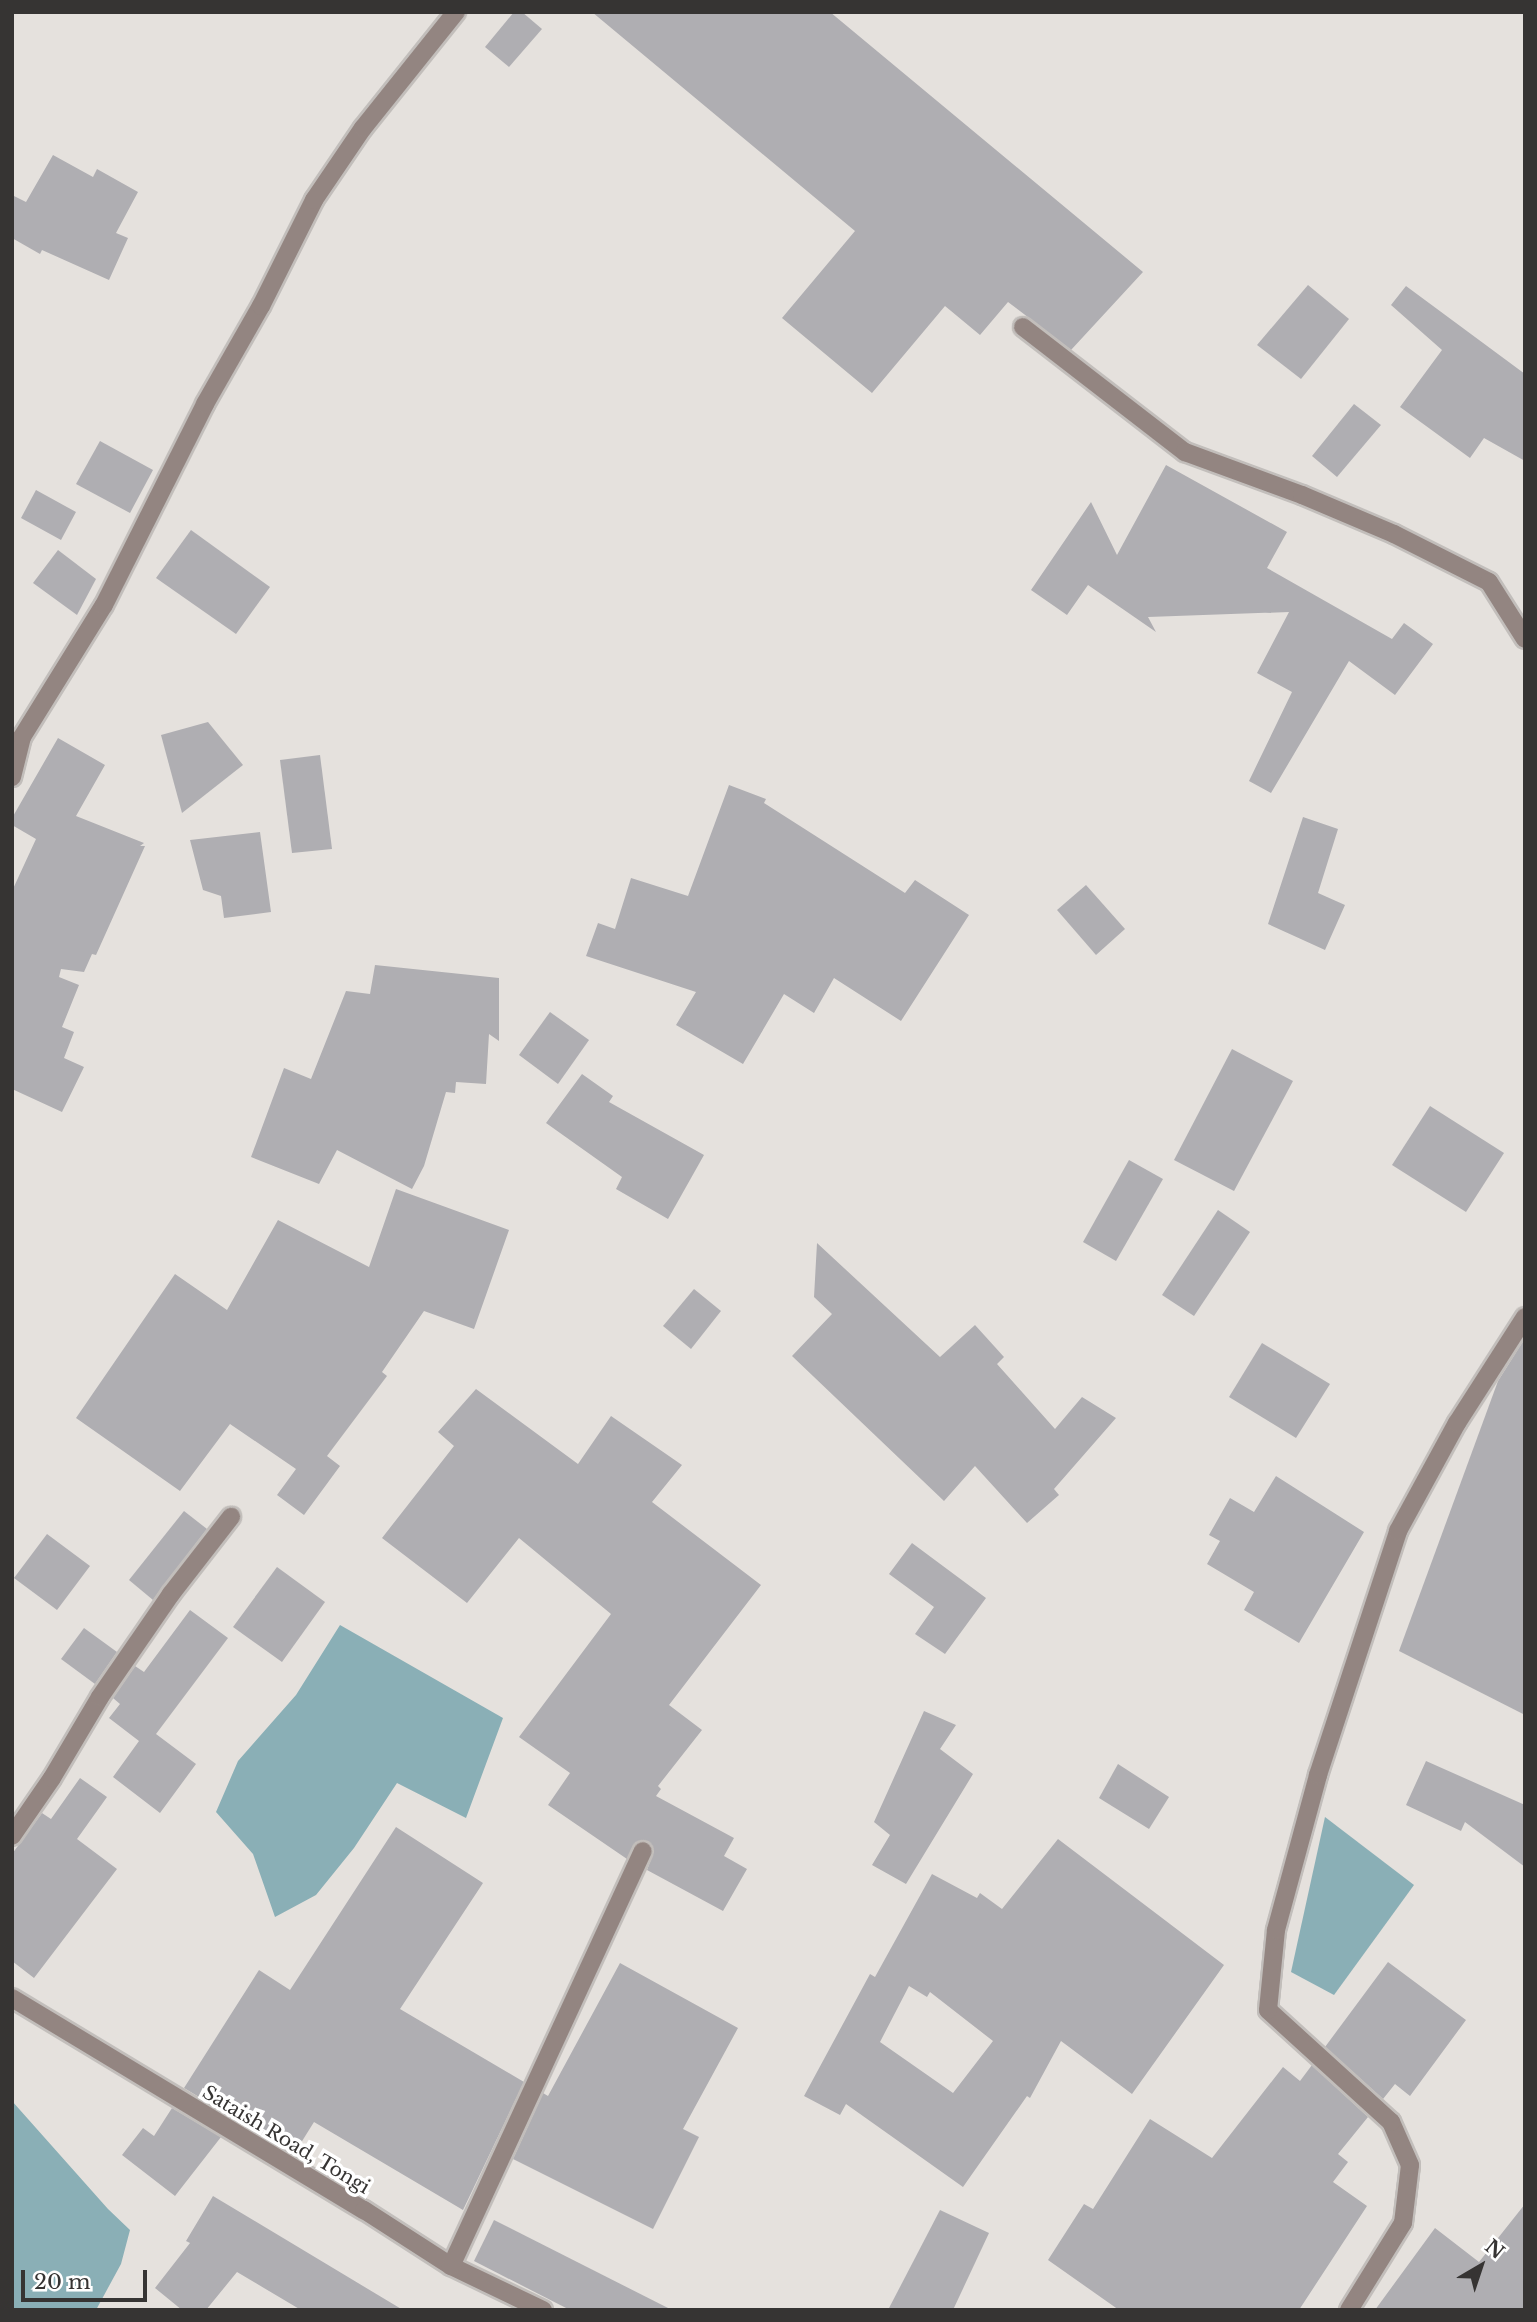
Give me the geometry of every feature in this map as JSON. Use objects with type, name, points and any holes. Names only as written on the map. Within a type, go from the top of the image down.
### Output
[{"type":"street","points":[[12,777],[22,737],[104,605],[205,404],[261,306],[314,200],[363,128],[456,12]]},
{"type":"street","points":[[1023,327],[1185,452],[1348,514],[1489,582],[1525,639]]},
{"type":"street","points":[[1349,2310],[1403,2223],[1410,2165],[1391,2122],[1268,2010],[1276,1930],[1318,1775],[1398,1531],[1457,1423],[1525,1317]]},
{"type":"street","points":[[12,1836],[52,1778],[100,1697],[172,1594],[231,1517]]},
{"type":"street","points":[[451,2266],[643,1851]]},
{"type":"street","name":"Sataish Road, Tongi","points":[[12,1998],[364,2210],[451,2266],[543,2310]]},
{"type":"water","points":[[340,1625],[503,1718],[466,1818],[397,1783],[354,1848],[316,1895],[275,1917],[253,1854],[216,1812],[238,1761],[296,1695]]},
{"type":"water","points":[[1325,1817],[1414,1885],[1334,1995],[1291,1972]]},
{"type":"water","points":[[12,2101],[130,2230],[121,2264],[96,2310],[12,2310]]},
{"type":"building","points":[[514,12],[522,12],[542,29],[509,67],[485,47]]},
{"type":"building","points":[[592,12],[830,12],[1143,272],[1071,350],[1008,302],[980,335],[945,306],[872,393],[782,318],[855,231]]},
{"type":"building","points":[[53,155],[93,177],[97,169],[138,192],[116,233],[128,238],[109,280],[42,250],[40,254],[12,238],[12,195],[26,202]]},
{"type":"building","points":[[1308,285],[1349,319],[1301,379],[1257,345]]},
{"type":"building","points":[[1406,286],[1525,374],[1525,461],[1484,438],[1470,458],[1400,407],[1442,350],[1391,305]]},
{"type":"building","points":[[1354,404],[1381,425],[1337,477],[1312,456]]},
{"type":"building","points":[[100,441],[153,470],[130,513],[76,484]]},
{"type":"building","points":[[1166,465],[1287,532],[1267,568],[1392,639],[1404,623],[1433,644],[1395,695],[1349,661],[1271,793],[1249,781],[1292,692],[1257,673],[1289,612],[1148,617],[1156,632],[1088,585],[1067,615],[1031,590],[1091,502],[1117,555]]},
{"type":"building","points":[[36,490],[76,512],[61,540],[21,518]]},
{"type":"building","points":[[191,530],[270,587],[236,634],[156,578]]},
{"type":"building","points":[[58,550],[96,579],[77,615],[33,583]]},
{"type":"building","points":[[208,722],[243,765],[182,813],[161,735]]},
{"type":"building","points":[[58,738],[105,765],[76,816],[144,843],[140,846],[145,846],[96,955],[92,954],[84,972],[61,969],[59,977],[79,985],[62,1027],[74,1032],[64,1058],[84,1067],[62,1112],[12,1089],[12,891],[36,839],[12,825],[12,818]]},
{"type":"building","points":[[320,755],[332,849],[292,853],[280,760]]},
{"type":"building","points":[[729,785],[766,799],[764,803],[905,893],[915,880],[969,915],[901,1021],[834,978],[814,1013],[784,994],[743,1064],[676,1025],[696,992],[586,956],[598,923],[615,929],[631,878],[688,896]]},
{"type":"building","points":[[1303,817],[1338,829],[1318,893],[1345,905],[1325,950],[1268,924]]},
{"type":"building","points":[[260,832],[271,912],[224,918],[221,896],[203,890],[190,840]]},
{"type":"building","points":[[1086,885],[1125,929],[1096,955],[1057,910]]},
{"type":"building","points":[[375,965],[499,978],[499,1041],[489,1034],[486,1084],[456,1082],[455,1093],[446,1092],[424,1166],[412,1189],[337,1150],[319,1184],[251,1157],[284,1068],[311,1079],[346,991],[370,994]]},
{"type":"building","points":[[550,1012],[589,1040],[558,1084],[519,1055]]},
{"type":"building","points":[[1232,1049],[1293,1081],[1234,1191],[1174,1160]]},
{"type":"building","points":[[582,1074],[613,1096],[609,1102],[704,1155],[668,1219],[616,1189],[622,1177],[546,1123]]},
{"type":"building","points":[[1430,1106],[1504,1153],[1466,1212],[1392,1165]]},
{"type":"building","points":[[1129,1160],[1163,1179],[1116,1261],[1083,1242]]},
{"type":"building","points":[[396,1189],[509,1230],[474,1329],[424,1311],[382,1372],[387,1376],[327,1456],[340,1466],[304,1515],[277,1495],[296,1469],[230,1424],[180,1491],[76,1418],[175,1274],[227,1310],[278,1220],[369,1267]]},
{"type":"building","points":[[1218,1210],[1250,1232],[1194,1316],[1162,1295]]},
{"type":"building","points":[[817,1243],[940,1357],[975,1325],[1004,1357],[997,1364],[1055,1429],[1082,1397],[1116,1418],[1054,1489],[1059,1495],[1027,1523],[975,1466],[944,1501],[792,1356],[832,1314],[814,1297]]},
{"type":"building","points":[[694,1289],[721,1311],[691,1349],[663,1326]]},
{"type":"building","points":[[1525,1338],[1525,1715],[1399,1651],[1498,1381]]},
{"type":"building","points":[[1262,1343],[1330,1384],[1296,1438],[1229,1397]]},
{"type":"building","points":[[476,1389],[578,1464],[611,1416],[682,1465],[652,1502],[761,1585],[669,1705],[702,1730],[658,1786],[661,1789],[656,1796],[734,1838],[724,1856],[747,1869],[723,1911],[647,1870],[654,1851],[648,1841],[636,1842],[627,1859],[548,1805],[570,1773],[519,1737],[611,1614],[519,1538],[467,1603],[382,1538],[454,1446],[438,1432]]},
{"type":"building","points":[[1276,1476],[1364,1532],[1299,1643],[1244,1610],[1254,1592],[1207,1564],[1220,1541],[1209,1535],[1230,1498],[1254,1512]]},
{"type":"building","points":[[184,1511],[207,1529],[153,1600],[129,1580]]},
{"type":"building","points":[[47,1534],[90,1566],[57,1610],[14,1578]]},
{"type":"building","points":[[912,1543],[986,1598],[945,1654],[915,1634],[934,1607],[889,1574]]},
{"type":"building","points":[[277,1567],[325,1602],[282,1662],[233,1627]]},
{"type":"building","points":[[190,1610],[228,1638],[156,1734],[196,1764],[160,1813],[113,1777],[139,1741],[109,1718],[120,1704],[113,1698],[135,1666],[144,1672]]},
{"type":"building","points":[[84,1628],[117,1652],[95,1684],[61,1659]]},
{"type":"building","points":[[924,1711],[956,1725],[940,1749],[973,1774],[906,1884],[872,1865],[890,1835],[874,1822]]},
{"type":"building","points":[[1426,1761],[1525,1805],[1525,1867],[1465,1822],[1461,1831],[1406,1805]]},
{"type":"building","points":[[1118,1764],[1169,1797],[1149,1829],[1099,1798]]},
{"type":"building","points":[[80,1778],[107,1797],[77,1839],[117,1869],[34,1978],[12,1961],[12,1854],[42,1813],[51,1819]]},
{"type":"building","points":[[396,1827],[483,1883],[400,2009],[524,2082],[463,2210],[314,2122],[294,2154],[184,2088],[259,1970],[290,1990]]},
{"type":"building","points":[[1058,1839],[1224,1965],[1132,2094],[1061,2041],[1030,2098],[1027,2096],[963,2187],[846,2104],[840,2115],[804,2096],[870,1974],[875,1977],[932,1874],[977,1898],[980,1893],[1002,1909]],"holes":[[[909,1986],[927,1997],[930,1992],[993,2041],[953,2093],[880,2042]]]},
{"type":"building","points":[[1388,1962],[1466,2020],[1410,2096],[1395,2084],[1383,2099],[1325,2047]]},
{"type":"building","points":[[620,1963],[738,2028],[683,2129],[699,2137],[653,2229],[513,2159],[543,2093],[548,2096]]},
{"type":"building","points":[[1312,2065],[1368,2117],[1338,2154],[1348,2162],[1333,2182],[1367,2206],[1299,2310],[1119,2310],[1048,2260],[1084,2204],[1093,2209],[1150,2119],[1212,2158],[1283,2067],[1300,2081]]},
{"type":"building","points":[[172,2108],[221,2137],[175,2196],[122,2155],[143,2128],[154,2136]]},
{"type":"building","points":[[213,2196],[403,2310],[301,2310],[237,2272],[206,2310],[182,2310],[155,2288],[190,2243],[186,2241]]},
{"type":"building","points":[[1525,2204],[1525,2310],[1375,2310],[1435,2228],[1479,2262]]},
{"type":"building","points":[[940,2210],[989,2233],[953,2310],[888,2310]]},
{"type":"building","points":[[494,2220],[672,2310],[570,2310],[474,2261]]}]
